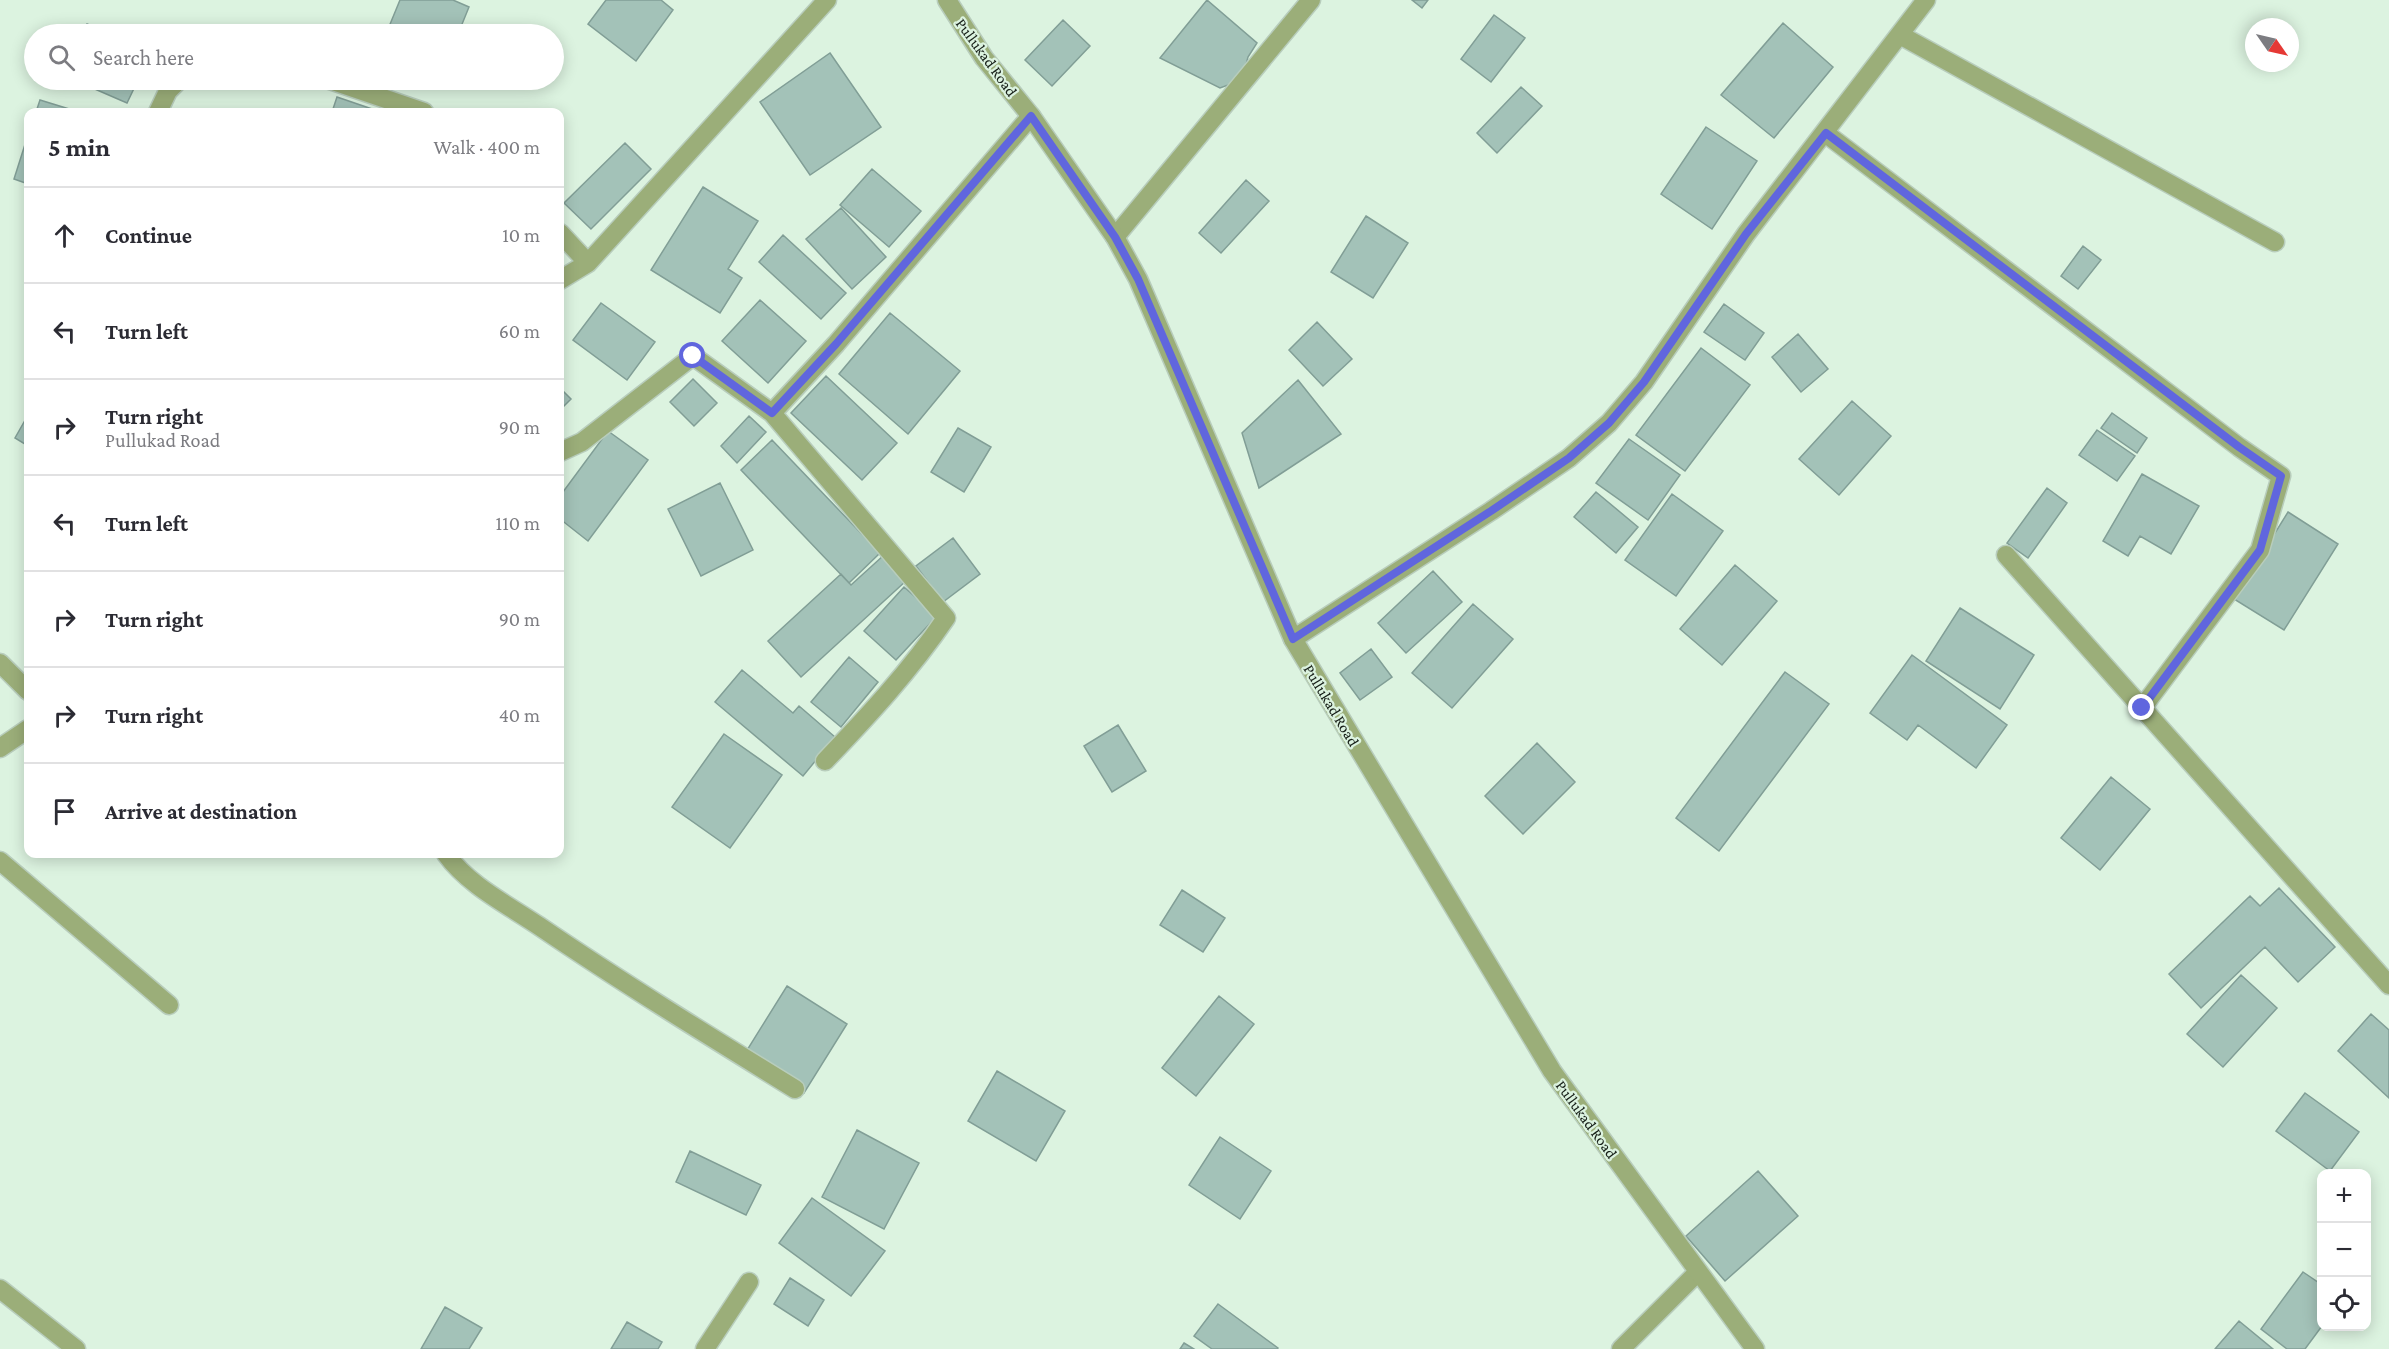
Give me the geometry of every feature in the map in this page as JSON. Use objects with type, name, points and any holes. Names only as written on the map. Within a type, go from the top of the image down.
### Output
[{"type":"street","points":[[564,278],[588,263],[827,0]]},
{"type":"street","name":"Pullukad Road","points":[[947,0],[984,58],[1031,116],[1115,237],[1138,279],[1293,639],[1552,1071],[1755,1349]]},
{"type":"street","points":[[1115,237],[1311,0]]},
{"type":"street","points":[[1293,639],[1569,458],[1609,423],[1644,382],[1746,234],[1826,133],[1926,0]]},
{"type":"street","points":[[1900,34],[2275,242]]},
{"type":"street","points":[[160,108],[169,90]]},
{"type":"street","points":[[359,90],[412,108]]},
{"type":"street","points":[[772,413],[836,344],[1031,116]]},
{"type":"street","points":[[1826,133],[2229,440],[2281,476],[2260,550],[2142,708]]},
{"type":"street","points":[[564,237],[588,263]]},
{"type":"street","points":[[564,450],[582,442],[693,356],[772,413],[946,618],[921,654],[887,695],[825,761]]},
{"type":"street","points":[[2006,555],[2142,708],[2383,964],[2389,985]]},
{"type":"street","points":[[0,663],[24,687]]},
{"type":"street","points":[[0,748],[24,732]]},
{"type":"street","points":[[449,858],[460,871],[484,889],[572,949],[795,1089]]},
{"type":"street","points":[[0,861],[169,1005]]},
{"type":"street","points":[[1621,1349],[1698,1272]]},
{"type":"street","points":[[705,1349],[749,1282]]},
{"type":"street","points":[[0,1289],[76,1349]]},
{"type":"building","points":[[400,0],[453,0],[469,7],[462,24],[390,24]]},
{"type":"building","points":[[606,0],[661,0],[673,10],[636,61],[588,24]]},
{"type":"building","points":[[1207,0],[1257,43],[1248,57],[1242,80],[1220,88],[1160,58]]},
{"type":"building","points":[[1412,0],[1428,0],[1422,8]]},
{"type":"building","points":[[1494,15],[1525,38],[1491,82],[1461,59]]},
{"type":"building","points":[[1063,20],[1090,46],[1052,86],[1025,60]]},
{"type":"building","points":[[1783,23],[1833,67],[1774,138],[1721,95]]},
{"type":"building","points":[[830,53],[881,127],[810,175],[760,102]]},
{"type":"building","points":[[1521,87],[1542,106],[1497,153],[1477,133]]},
{"type":"building","points":[[97,90],[133,90],[127,103]]},
{"type":"building","points":[[337,97],[369,108],[333,108]]},
{"type":"building","points":[[40,100],[66,108],[37,108]]},
{"type":"building","points":[[1706,127],[1757,161],[1712,229],[1661,194]]},
{"type":"building","points":[[625,143],[651,169],[591,229],[564,203]]},
{"type":"building","points":[[24,148],[24,183],[14,179]]},
{"type":"building","points":[[872,169],[921,211],[889,247],[840,205]]},
{"type":"building","points":[[1246,180],[1269,201],[1221,253],[1199,233]]},
{"type":"building","points":[[703,187],[758,221],[728,269],[742,278],[720,313],[651,270]]},
{"type":"building","points":[[841,208],[886,257],[852,289],[806,239]]},
{"type":"building","points":[[1366,216],[1408,243],[1373,298],[1331,272]]},
{"type":"building","points":[[783,235],[846,293],[821,319],[759,262]]},
{"type":"building","points":[[2083,246],[2101,260],[2078,289],[2061,276]]},
{"type":"building","points":[[760,300],[806,341],[768,383],[722,341]]},
{"type":"building","points":[[601,303],[655,342],[627,380],[573,340]]},
{"type":"building","points":[[1724,304],[1764,333],[1745,360],[1704,332]]},
{"type":"building","points":[[890,313],[960,371],[908,434],[839,374]]},
{"type":"building","points":[[1317,322],[1352,359],[1323,386],[1289,350]]},
{"type":"building","points":[[1798,334],[1828,369],[1801,392],[1772,357]]},
{"type":"building","points":[[1701,348],[1750,385],[1685,471],[1636,435]]},
{"type":"building","points":[[826,376],[897,443],[862,480],[791,413]]},
{"type":"building","points":[[693,379],[717,403],[694,426],[670,402]]},
{"type":"building","points":[[1298,380],[1341,434],[1259,488],[1242,433]]},
{"type":"building","points":[[564,392],[571,399],[564,406]]},
{"type":"building","points":[[1852,401],[1891,436],[1839,495],[1799,459]]},
{"type":"building","points":[[2112,413],[2147,438],[2137,453],[2101,428]]},
{"type":"building","points":[[749,416],[766,432],[737,463],[721,446]]},
{"type":"building","points":[[24,422],[24,444],[15,438]]},
{"type":"building","points":[[958,428],[991,447],[964,492],[931,472]]},
{"type":"building","points":[[2097,430],[2135,456],[2117,481],[2079,455]]},
{"type":"building","points":[[608,431],[648,460],[588,541],[564,522],[564,491]]},
{"type":"building","points":[[1629,439],[1680,475],[1648,520],[1596,483]]},
{"type":"building","points":[[772,440],[880,553],[849,583],[741,470]]},
{"type":"building","points":[[2142,474],[2199,506],[2171,554],[2140,536],[2128,556],[2103,541]]},
{"type":"building","points":[[720,483],[753,550],[701,576],[668,509]]},
{"type":"building","points":[[2047,488],[2067,503],[2028,558],[2007,543]]},
{"type":"building","points":[[1596,492],[1638,527],[1616,553],[1574,517]]},
{"type":"building","points":[[1672,494],[1723,531],[1676,596],[1625,560]]},
{"type":"building","points":[[2288,512],[2338,544],[2284,630],[2234,599]]},
{"type":"building","points":[[953,538],[980,574],[943,602],[916,566]]},
{"type":"building","points":[[884,555],[907,580],[801,677],[768,641],[841,574],[851,585]]},
{"type":"building","points":[[1735,565],[1777,601],[1722,665],[1680,629]]},
{"type":"building","points":[[1433,571],[1462,602],[1406,653],[1378,623]]},
{"type":"building","points":[[904,587],[937,616],[896,660],[864,631]]},
{"type":"building","points":[[1473,604],[1513,639],[1452,708],[1412,673]]},
{"type":"building","points":[[1960,608],[2034,655],[2000,709],[1926,661]]},
{"type":"building","points":[[1371,649],[1392,677],[1360,700],[1340,673]]},
{"type":"building","points":[[1912,655],[2007,725],[1976,768],[1918,725],[1907,740],[1870,713]]},
{"type":"building","points":[[849,657],[878,682],[841,727],[811,702]]},
{"type":"building","points":[[742,670],[793,713],[799,706],[835,737],[803,776],[715,702]]},
{"type":"building","points":[[1785,672],[1829,704],[1719,851],[1676,818]]},
{"type":"building","points":[[1118,725],[1146,771],[1112,792],[1084,746]]},
{"type":"building","points":[[724,734],[782,775],[730,848],[672,807]]},
{"type":"building","points":[[1537,743],[1575,782],[1523,834],[1485,796]]},
{"type":"building","points":[[2111,777],[2150,809],[2100,870],[2061,838]]},
{"type":"building","points":[[2279,888],[2335,947],[2298,982],[2265,947],[2201,1008],[2169,974],[2250,896],[2260,906]]},
{"type":"building","points":[[1182,890],[1225,918],[1203,952],[1160,925]]},
{"type":"building","points":[[2241,975],[2277,1008],[2223,1067],[2187,1034]]},
{"type":"building","points":[[787,986],[847,1024],[804,1093],[744,1055]]},
{"type":"building","points":[[1219,996],[1254,1024],[1196,1096],[1162,1068]]},
{"type":"building","points":[[2371,1014],[2389,1030],[2389,1098],[2338,1051]]},
{"type":"building","points":[[997,1071],[1065,1111],[1036,1161],[968,1121]]},
{"type":"building","points":[[2305,1093],[2359,1132],[2331,1169],[2327,1169],[2276,1131]]},
{"type":"building","points":[[857,1130],[919,1163],[884,1229],[822,1197]]},
{"type":"building","points":[[1220,1137],[1271,1171],[1240,1219],[1189,1185]]},
{"type":"building","points":[[690,1151],[761,1185],[746,1215],[676,1182]]},
{"type":"building","points":[[1758,1171],[1798,1216],[1725,1281],[1686,1236]]},
{"type":"building","points":[[812,1198],[885,1251],[851,1296],[779,1243]]},
{"type":"building","points":[[2303,1272],[2317,1282],[2318,1331],[2305,1349],[2287,1349],[2261,1329]]},
{"type":"building","points":[[790,1278],[824,1300],[808,1326],[774,1304]]},
{"type":"building","points":[[1218,1304],[1278,1348],[1212,1349],[1194,1336]]},
{"type":"building","points":[[445,1307],[482,1328],[469,1349],[421,1349]]},
{"type":"building","points":[[2239,1321],[2273,1349],[2215,1349]]},
{"type":"building","points":[[627,1322],[662,1342],[658,1349],[611,1349]]},
{"type":"building","points":[[1184,1343],[1194,1349],[1180,1349]]},
{"type":"route","points":[[693,356],[772,413],[836,344],[1031,116],[1115,237],[1138,279],[1293,639],[1569,458],[1609,423],[1644,382],[1746,234],[1826,133],[2239,447],[2281,476],[2260,550],[2142,708]]}]
